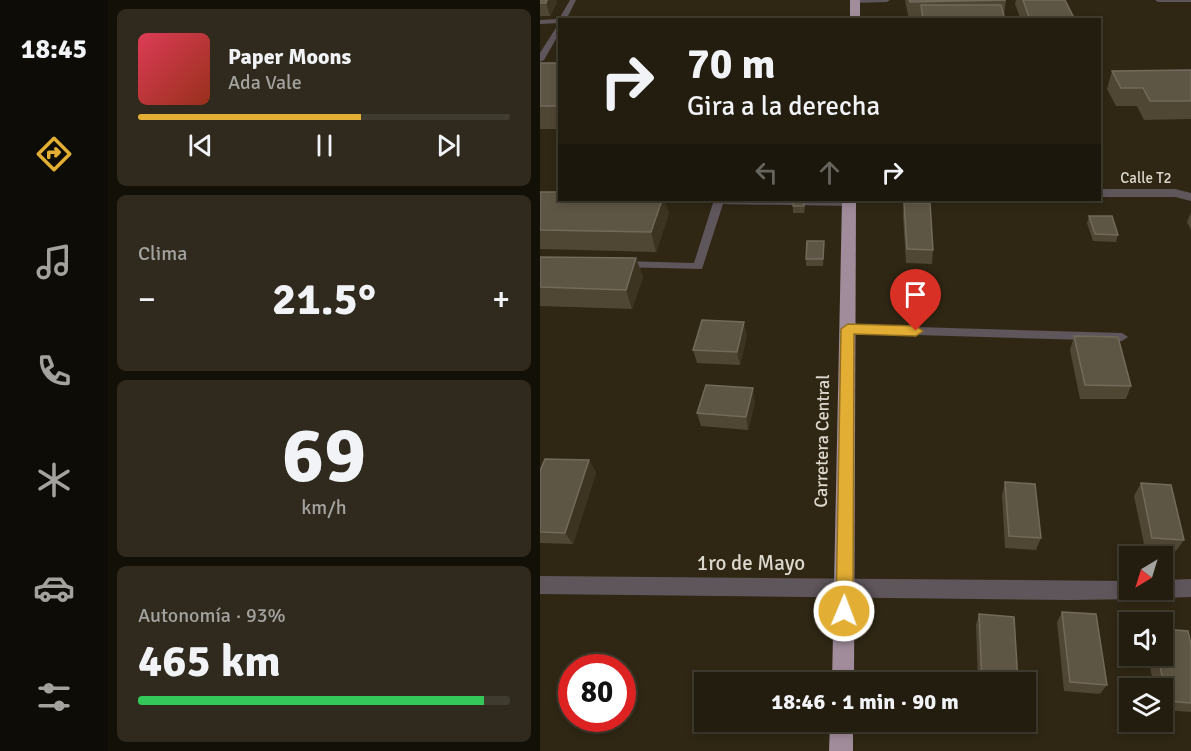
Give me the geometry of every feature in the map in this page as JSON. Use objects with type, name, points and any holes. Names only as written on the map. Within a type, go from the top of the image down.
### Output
[{"type":"highway","points":[[855,1],[855,18]]},
{"type":"highway","name":"Carretera Central","points":[[843,672],[849,201]]},
{"type":"highway","points":[[841,751],[842,732]]},
{"type":"street","name":"Calle T2","points":[[1101,193],[1175,193],[1191,196]]},
{"type":"street","name":"1ro de Mayo","points":[[540,585],[1119,590]]},
{"type":"street","points":[[1173,589],[1191,588]]},
{"type":"lane","points":[[562,18],[573,0]]},
{"type":"lane","points":[[855,1],[887,0]]},
{"type":"lane","points":[[1158,0],[1191,0]]},
{"type":"lane","points":[[540,22],[558,22]]},
{"type":"lane","points":[[540,60],[558,26]]},
{"type":"lane","points":[[608,264],[698,267],[719,201]]},
{"type":"lane","points":[[848,329],[1122,337]]},
{"type":"building","points":[[909,0],[1006,0],[910,2]]},
{"type":"building","points":[[1023,0],[1065,0],[1074,18],[1029,18]]},
{"type":"building","points":[[921,5],[1001,5],[1004,18],[923,18]]},
{"type":"building","points":[[540,63],[558,63],[558,106],[540,106]]},
{"type":"building","points":[[1191,70],[1191,101],[1150,101],[1143,88],[1121,88],[1112,71]]},
{"type":"building","points":[[540,192],[558,192],[558,201],[662,201],[651,232],[540,230]]},
{"type":"building","points":[[793,201],[804,201],[804,206],[793,206]]},
{"type":"building","points":[[904,203],[930,203],[933,250],[907,249]]},
{"type":"building","points":[[1089,216],[1112,216],[1118,235],[1095,234]]},
{"type":"building","points":[[807,241],[824,241],[823,259],[806,259]]},
{"type":"building","points":[[540,257],[636,258],[626,290],[540,287]]},
{"type":"building","points":[[702,320],[744,322],[737,352],[693,350]]},
{"type":"building","points":[[1074,336],[1118,337],[1131,386],[1085,385]]},
{"type":"building","points":[[706,385],[753,388],[746,417],[697,413]]},
{"type":"building","points":[[545,459],[589,460],[565,533],[540,532],[540,471]]},
{"type":"building","points":[[1005,482],[1035,484],[1041,538],[1009,536]]},
{"type":"building","points":[[1141,483],[1171,485],[1184,540],[1152,538]]},
{"type":"building","points":[[1062,612],[1096,614],[1107,685],[1070,682]]},
{"type":"building","points":[[979,614],[1014,617],[1017,672],[982,672]]},
{"type":"building","points":[[1173,630],[1188,631],[1191,644],[1191,703],[1173,702],[1173,678],[1162,678],[1160,666],[1173,666]]},
{"type":"route","points":[[844,611],[848,329],[916,331]]}]
